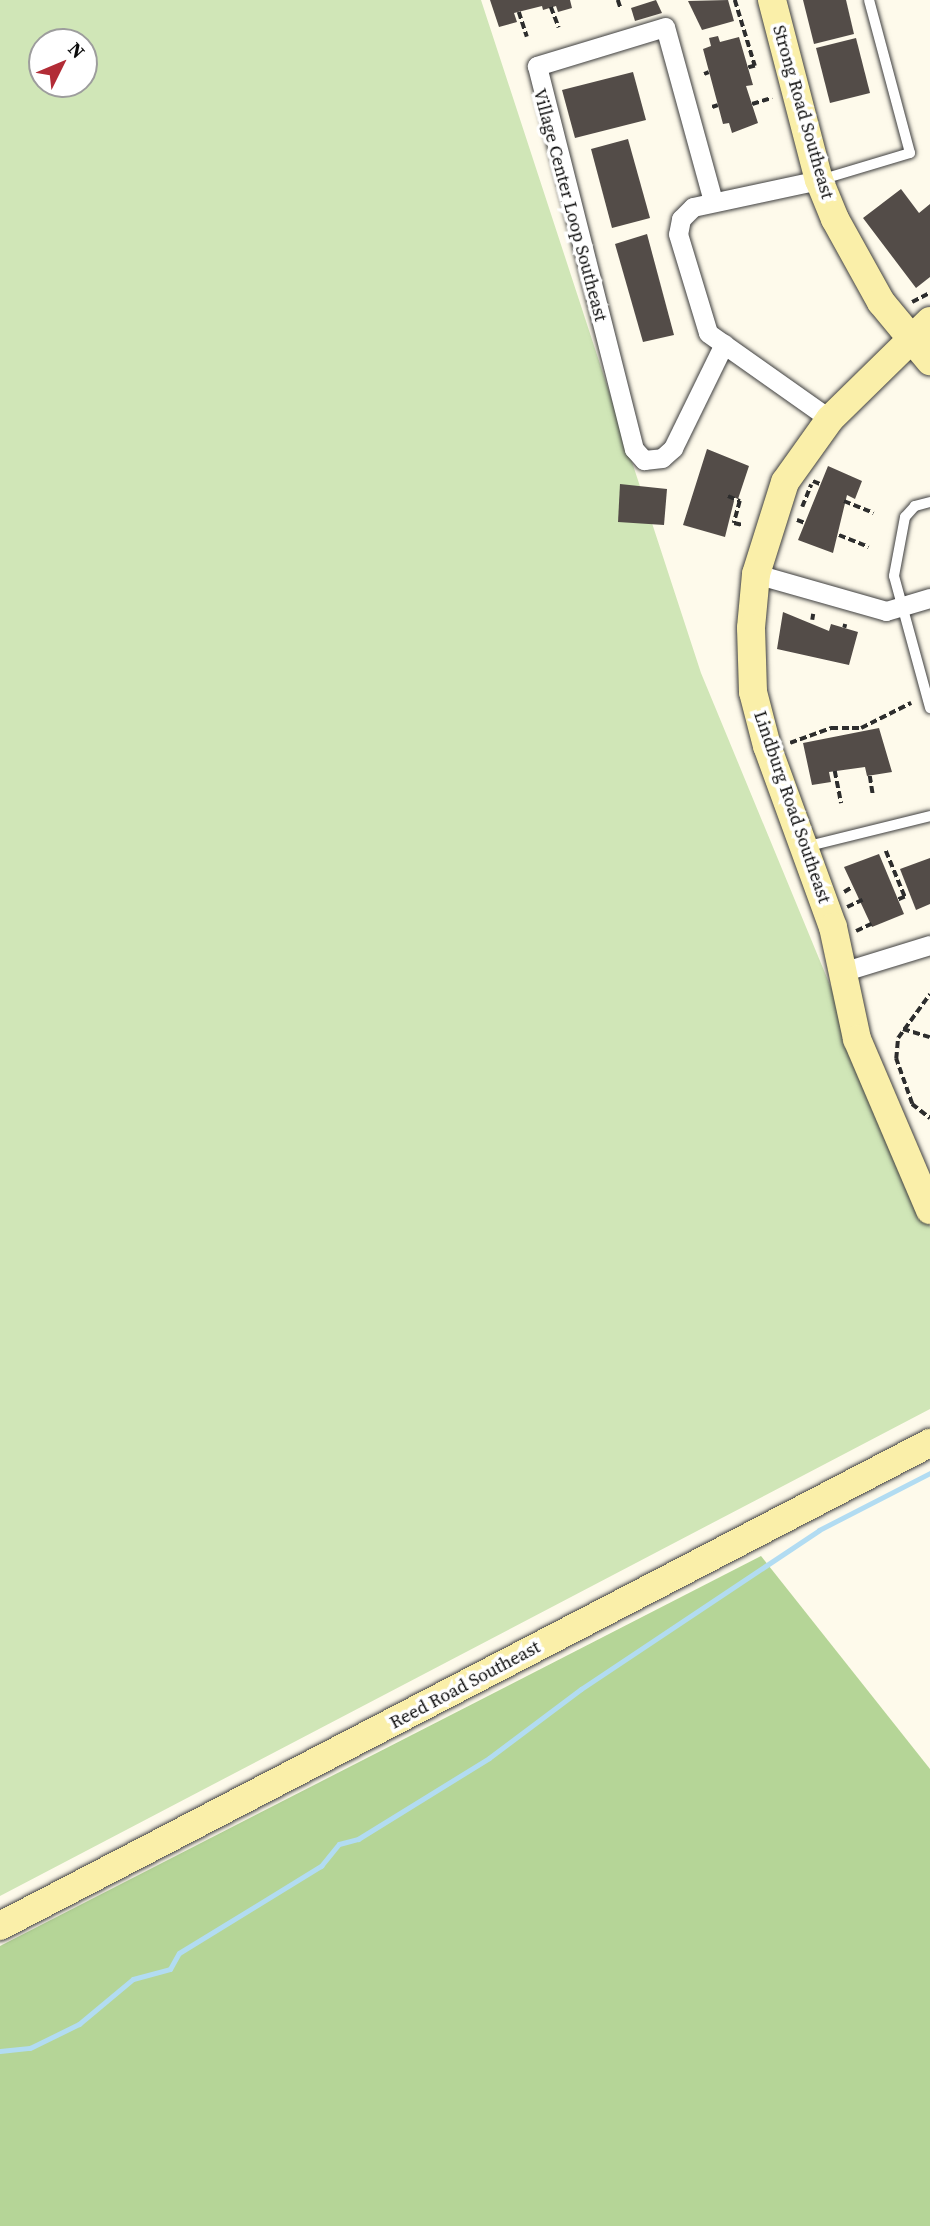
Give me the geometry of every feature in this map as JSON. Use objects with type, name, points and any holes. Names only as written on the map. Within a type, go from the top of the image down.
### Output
[{"type":"street","name":"Strong Road Southeast","points":[[772,0],[819,180],[855,260],[909,340],[930,361]]},
{"type":"street","name":"Village Center Loop Southeast","points":[[713,201],[666,27],[537,66],[631,436],[644,460],[662,458],[673,448],[724,344]]},
{"type":"street","points":[[819,180],[713,201],[681,219],[678,234],[701,324],[724,344],[830,419]]},
{"type":"street","name":"Lindburg Road Southeast","points":[[930,321],[830,419],[785,482],[756,574],[753,692],[833,927],[857,1039],[930,1210]]},
{"type":"street","points":[[756,574],[886,611],[905,608],[930,598]]},
{"type":"street","points":[[842,972],[930,945]]},
{"type":"street","name":"Reed Road Southeast","points":[[0,1926],[930,1443]]},
{"type":"lane","points":[[819,180],[910,153],[869,0]]},
{"type":"lane","points":[[930,502],[915,506],[905,517],[894,576],[905,608],[930,708]]},
{"type":"lane","points":[[805,847],[930,816]]},
{"type":"path","points":[[618,0],[621,9]]},
{"type":"path","points":[[735,0],[755,66],[748,68]]},
{"type":"path","points":[[731,9],[737,6]]},
{"type":"path","points":[[551,8],[559,28]]},
{"type":"path","points":[[519,12],[527,37]]},
{"type":"path","points":[[747,36],[756,33]]},
{"type":"path","points":[[752,104],[772,98]]},
{"type":"path","points":[[905,299],[919,301],[930,293]]},
{"type":"path","points":[[793,531],[813,481],[820,471]]},
{"type":"path","points":[[813,481],[820,484]]},
{"type":"path","points":[[728,496],[740,501],[734,523],[743,525]]},
{"type":"path","points":[[844,501],[874,513]]},
{"type":"path","points":[[797,520],[805,523]]},
{"type":"path","points":[[839,535],[869,547]]},
{"type":"path","points":[[812,620],[813,614]]},
{"type":"path","points":[[789,743],[831,727],[861,728],[911,704]]},
{"type":"path","points":[[786,732],[794,754]]},
{"type":"path","points":[[835,771],[841,803]]},
{"type":"path","points":[[870,776],[873,795]]},
{"type":"path","points":[[887,851],[905,897],[898,900]]},
{"type":"path","points":[[840,882],[851,933],[871,924]]},
{"type":"path","points":[[842,893],[852,887]]},
{"type":"path","points":[[845,908],[862,900]]},
{"type":"path","points":[[912,1104],[896,1059],[903,1029],[930,994]]},
{"type":"path","points":[[903,1029],[930,1037]]},
{"type":"green space","points":[[0,0],[481,0],[701,673],[930,1227],[930,1409],[0,1896]]},
{"type":"green space","points":[[761,1556],[930,1769],[930,2226],[0,2226],[0,1946]]},
{"type":"building","points":[[490,0],[570,0],[572,8],[558,12],[556,6],[543,10],[542,6],[514,13],[517,22],[499,27]]},
{"type":"building","points":[[656,0],[662,13],[635,21],[631,8]]},
{"type":"building","points":[[728,0],[734,21],[702,30],[688,1]]},
{"type":"building","points":[[803,0],[846,0],[854,34],[814,44]]},
{"type":"building","points":[[718,36],[720,42],[739,37],[753,85],[746,86],[758,123],[732,133],[729,123],[723,124],[703,49],[711,46],[709,38]]},
{"type":"building","points":[[856,38],[870,93],[830,103],[816,48]]},
{"type":"building","points":[[633,72],[646,120],[575,138],[562,90]]},
{"type":"building","points":[[628,139],[650,218],[612,228],[591,149]]},
{"type":"building","points":[[901,189],[919,213],[930,204],[930,277],[916,288],[863,218]]},
{"type":"building","points":[[647,234],[674,335],[643,342],[615,244]]},
{"type":"building","points":[[707,449],[749,466],[738,499],[729,495],[734,501],[725,537],[683,525]]},
{"type":"building","points":[[828,466],[862,481],[855,499],[847,495],[833,553],[798,540]]},
{"type":"building","points":[[620,484],[667,489],[664,525],[618,522]]},
{"type":"building","points":[[783,612],[829,631],[831,624],[858,632],[849,665],[777,649]]},
{"type":"building","points":[[879,728],[892,772],[867,776],[865,767],[829,772],[831,782],[812,785],[803,743]]},
{"type":"building","points":[[879,854],[904,914],[872,927],[844,867]]},
{"type":"building","points":[[930,858],[930,904],[916,910],[900,869]]},
{"type":"waterway","points":[[0,2051],[30,2048],[79,2024],[133,1979],[170,1969],[179,1953],[321,1866],[339,1844],[358,1839],[489,1758],[581,1689],[819,1530],[930,1473]]}]
